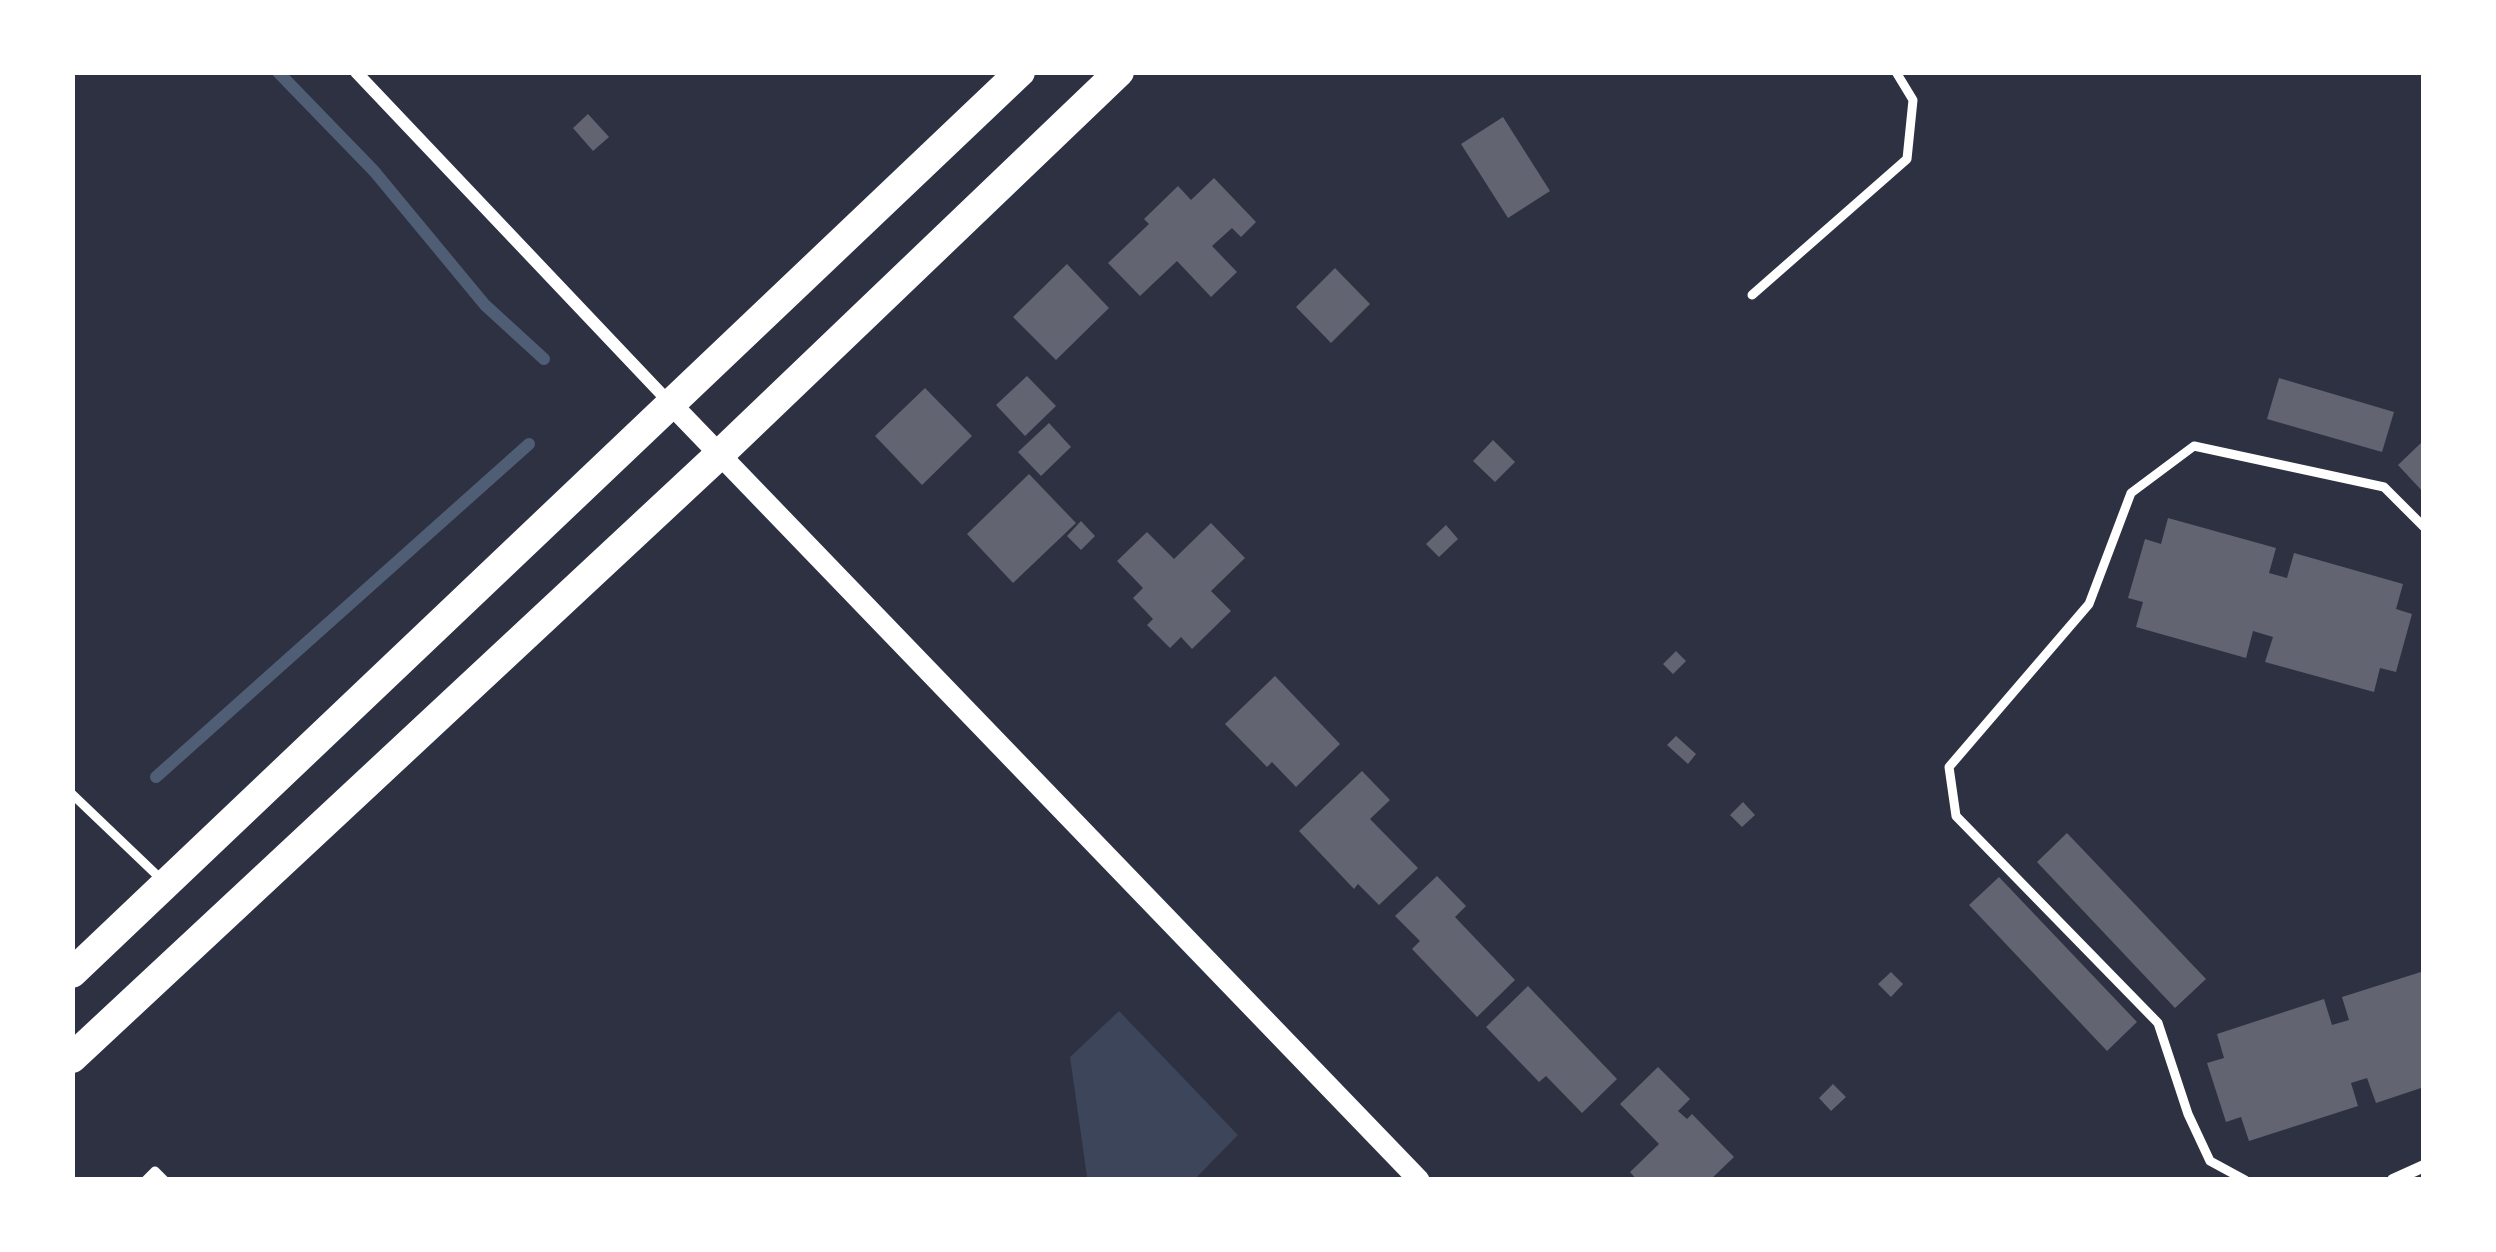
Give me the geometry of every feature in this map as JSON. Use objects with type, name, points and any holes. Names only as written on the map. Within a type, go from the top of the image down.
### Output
[{"type":"main road","points":[[72,973],[1020,72]]},
{"type":"main road","points":[[72,1058],[719,454],[1119,72]]},
{"type":"street","points":[[356,72],[1419,1180]]},
{"type":"street","points":[[2393,1180],[2424,1166]]},
{"type":"lane","points":[[1752,295],[1907,159],[1913,100],[1896,72]]},
{"type":"lane","points":[[2245,1180],[2210,1161],[2188,1114],[2158,1023],[1956,815],[1949,767],[2089,604],[2131,493],[2194,446],[2384,487],[2424,527]]},
{"type":"lane","points":[[72,794],[165,884]]},
{"type":"lane","points":[[146,1180],[155,1171],[164,1180]]},
{"type":"shaded area","points":[[1119,1011],[1238,1135],[1194,1180],[1087,1177],[1070,1057]]},
{"type":"building","points":[[588,114],[609,137],[593,151],[573,128]]},
{"type":"building","points":[[1503,117],[1550,191],[1508,218],[1461,144]]},
{"type":"building","points":[[1214,178],[1256,222],[1241,237],[1232,228],[1212,246],[1237,272],[1211,297],[1177,261],[1140,296],[1108,263],[1149,224],[1144,219],[1178,186],[1191,200]]},
{"type":"building","points":[[1067,264],[1109,308],[1056,360],[1013,317]]},
{"type":"building","points":[[1335,268],[1370,304],[1331,343],[1296,307]]},
{"type":"building","points":[[1027,376],[1056,406],[1025,436],[996,405]]},
{"type":"building","points":[[2279,378],[2394,412],[2382,452],[2267,419]]},
{"type":"building","points":[[925,388],[972,436],[922,485],[875,436]]},
{"type":"building","points":[[1049,423],[1071,447],[1041,476],[1018,452]]},
{"type":"building","points":[[1493,440],[1515,462],[1495,482],[1473,461]]},
{"type":"building","points":[[2424,440],[2424,493],[2398,465]]},
{"type":"building","points":[[1029,474],[1076,523],[1013,583],[967,534]]},
{"type":"building","points":[[2168,518],[2276,548],[2269,573],[2287,578],[2294,553],[2403,584],[2396,609],[2412,614],[2396,672],[2380,668],[2374,692],[2265,662],[2273,637],[2253,631],[2246,658],[2136,627],[2143,602],[2128,598],[2145,539],[2161,544]]},
{"type":"building","points":[[1081,521],[1095,536],[1081,550],[1067,536]]},
{"type":"building","points":[[1211,523],[1245,558],[1211,591],[1231,611],[1192,649],[1181,637],[1170,648],[1147,625],[1153,619],[1133,598],[1143,588],[1117,561],[1147,532],[1174,559]]},
{"type":"building","points":[[1446,525],[1458,539],[1439,557],[1426,544]]},
{"type":"building","points":[[1676,651],[1686,661],[1673,674],[1663,664]]},
{"type":"building","points":[[1275,676],[1340,744],[1296,787],[1272,762],[1267,767],[1225,724]]},
{"type":"building","points":[[1676,736],[1696,754],[1688,764],[1667,745]]},
{"type":"building","points":[[1362,771],[1390,800],[1370,819],[1418,868],[1379,905],[1358,884],[1354,889],[1299,831]]},
{"type":"building","points":[[1743,802],[1755,815],[1742,827],[1730,815]]},
{"type":"building","points":[[2067,833],[2206,979],[2175,1008],[2037,862]]},
{"type":"building","points":[[1437,876],[1466,906],[1455,917],[1515,980],[1477,1017],[1412,949],[1420,941],[1395,916]]},
{"type":"building","points":[[1999,877],[2137,1022],[2107,1051],[1969,905]]},
{"type":"building","points":[[2424,971],[2424,1087],[2376,1103],[2367,1078],[2351,1083],[2358,1106],[2249,1141],[2241,1117],[2226,1122],[2207,1063],[2224,1058],[2217,1034],[2324,999],[2332,1025],[2349,1020],[2342,997]]},
{"type":"building","points":[[1891,972],[1903,984],[1891,997],[1878,984]]},
{"type":"building","points":[[1528,986],[1617,1079],[1582,1113],[1546,1076],[1539,1082],[1486,1027]]},
{"type":"building","points":[[1658,1067],[1690,1099],[1678,1111],[1687,1119],[1692,1114],[1734,1157],[1710,1180],[1637,1180],[1630,1172],[1659,1144],[1620,1104]]},
{"type":"building","points":[[1833,1084],[1846,1097],[1831,1111],[1819,1098]]},
{"type":"waterway","points":[[278,72],[374,171],[485,305],[544,359]]},
{"type":"waterway","points":[[156,777],[529,444]]}]
